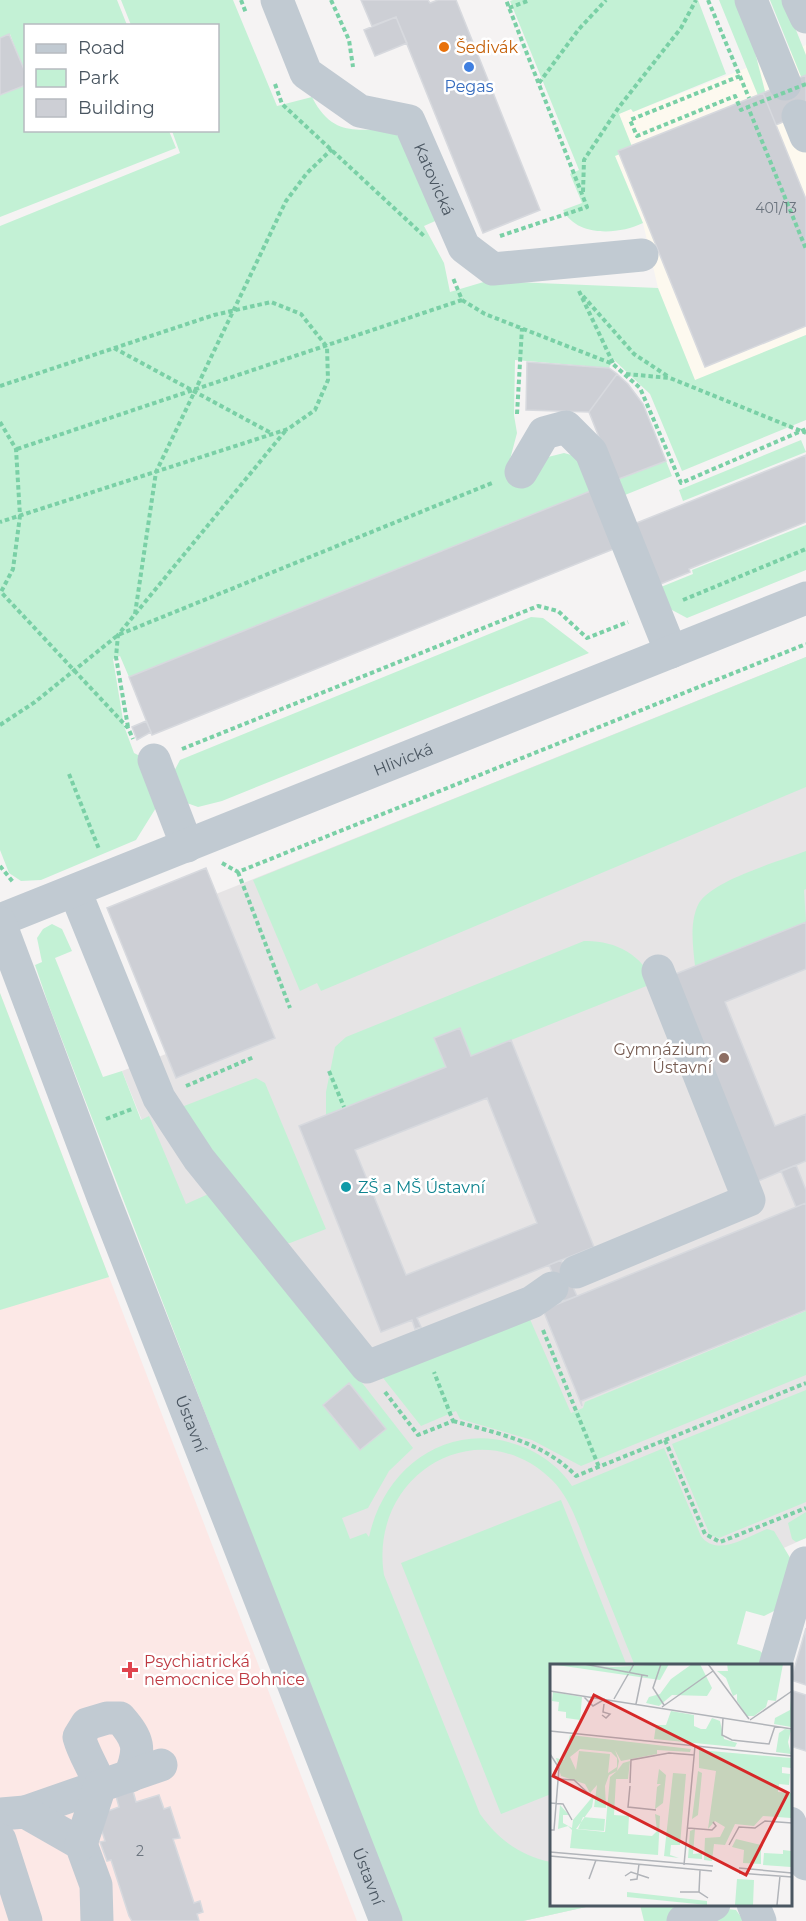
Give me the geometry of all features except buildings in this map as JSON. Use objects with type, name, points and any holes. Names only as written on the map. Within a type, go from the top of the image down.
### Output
[{"type":"street","name":"Katovická","points":[[277,0],[306,73],[360,111],[409,121],[454,251]]},
{"type":"street","points":[[751,0],[795,84]]},
{"type":"street","points":[[798,0],[806,18]]},
{"type":"street","points":[[454,251],[494,269],[642,255]]},
{"type":"street","points":[[521,472],[544,433],[566,427],[591,452],[670,652]]},
{"type":"street","name":"Hlivická","points":[[0,921],[75,891],[199,852],[670,652],[806,598]]},
{"type":"street","points":[[154,760],[199,852]]},
{"type":"street","points":[[75,891],[159,1098],[199,1159],[367,1367],[423,1345],[749,1200],[658,970]]},
{"type":"street","name":"Ústavní","points":[[0,921],[102,1197],[386,1921]]},
{"type":"street","points":[[777,1664],[806,1563]]},
{"type":"street","points":[[97,1921],[96,1886],[81,1844],[100,1786],[95,1770],[84,1755],[79,1737],[87,1724],[106,1718],[120,1718],[135,1735],[138,1755],[130,1776]]},
{"type":"street","points":[[13,1813],[161,1765]]},
{"type":"street","points":[[13,1813],[81,1844]]},
{"type":"street","points":[[791,1828],[806,1864]]},
{"type":"street","points":[[0,1840],[26,1921]]},
{"type":"street","points":[[791,1875],[806,1869]]},
{"type":"street","points":[[683,1921],[712,1906]]},
{"type":"street","points":[[753,1906],[760,1921]]},
{"type":"path","points":[[241,0],[249,21]]},
{"type":"path","points":[[332,0],[349,40]]},
{"type":"path","points":[[454,251],[587,207],[506,0]]},
{"type":"path","points":[[509,8],[530,0]]},
{"type":"path","points":[[539,83],[579,29],[606,0]]},
{"type":"path","points":[[582,195],[584,160],[619,107],[681,28],[696,0]]},
{"type":"path","points":[[708,0],[749,98]]},
{"type":"path","points":[[740,76],[630,120],[637,136],[735,96],[741,110],[795,84]]},
{"type":"path","points":[[274,83],[282,104],[454,251],[462,300],[484,314],[613,364],[626,374],[640,388],[681,483],[804,431]]},
{"type":"path","points":[[748,107],[806,249]]},
{"type":"path","points":[[135,614],[156,472],[286,201],[307,173],[332,149]]},
{"type":"path","points":[[575,282],[613,364]]},
{"type":"path","points":[[579,291],[634,354],[669,378],[804,431]]},
{"type":"path","points":[[16,449],[194,392],[462,300]]},
{"type":"path","points":[[0,386],[113,348],[233,311],[271,302],[301,314],[327,347],[328,380],[315,410],[288,429],[118,635],[35,702],[0,725]]},
{"type":"path","points":[[517,414],[522,328]]},
{"type":"path","points":[[113,348],[272,434]]},
{"type":"path","points":[[626,374],[669,378]]},
{"type":"path","points":[[0,422],[16,449],[20,516],[13,569],[0,592],[128,728]]},
{"type":"path","points":[[0,522],[288,429]]},
{"type":"path","points":[[118,635],[521,472]]},
{"type":"path","points":[[118,635],[116,657],[128,728],[136,748],[154,760],[538,606],[558,611],[587,638],[806,549]]},
{"type":"path","points":[[238,872],[806,644]]},
{"type":"path","points":[[69,774],[102,858]]},
{"type":"path","points":[[199,852],[238,872],[290,1008]]},
{"type":"path","points":[[107,1120],[254,1057]]},
{"type":"path","points":[[329,1071],[344,1107]]},
{"type":"path","points":[[553,1287],[598,1467]]},
{"type":"path","points":[[423,1345],[453,1421]]},
{"type":"path","points":[[367,1367],[418,1435],[453,1421],[524,1441],[568,1467],[576,1476],[806,1383]]},
{"type":"path","points":[[665,1440],[705,1534],[714,1541],[720,1542],[806,1508]]},
{"type":"shaded area","points":[[806,45],[806,335],[695,381],[658,288],[643,223],[615,156],[632,149],[619,114],[631,109],[633,112]]},
{"type":"shaded area","points":[[806,657],[806,1538],[730,1572],[719,1664],[550,1664],[550,1906],[590,1906],[523,1921],[465,1921],[122,1071],[166,1054],[176,1078],[275,1038],[216,894]]},
{"type":"shaded area","name":"Psychiatrická nemocnice Bohnice","points":[[0,993],[109,1277],[357,1921],[0,1921]]},
{"type":"green space","points":[[0,0],[117,0],[127,24],[24,24],[24,71],[10,34],[0,38]]},
{"type":"green space","points":[[121,0],[233,0],[277,106],[312,97],[323,114],[335,124],[359,130],[395,134],[406,142],[420,166],[442,218],[424,226],[444,263],[450,292],[487,281],[658,288],[695,380],[806,335],[806,420],[682,471],[650,394],[613,359],[609,368],[515,360],[514,415],[517,433],[508,467],[564,453],[575,456],[598,488],[129,677],[120,656],[113,659],[124,726],[134,753],[144,758],[159,803],[136,840],[41,880],[21,881],[9,873],[0,850],[0,226],[180,153],[172,132],[219,132],[219,24],[131,24]]},
{"type":"green space","points":[[698,0],[726,74],[633,112],[631,109],[619,114],[633,149],[615,156],[643,223],[622,230],[599,231],[578,225],[569,219],[563,210],[582,203],[570,174],[579,170],[510,1]]},
{"type":"green space","points":[[719,0],[738,0],[747,21],[766,95],[759,98]]},
{"type":"green space","points":[[770,0],[784,0],[806,55],[806,89]]},
{"type":"green space","points":[[24,85],[24,132],[169,132],[176,148],[0,217],[0,95]]},
{"type":"green space","points":[[801,440],[806,452],[683,501],[679,490]]},
{"type":"green space","points":[[666,461],[672,476],[620,497],[614,481]]},
{"type":"green space","points":[[806,525],[806,570],[687,618],[672,610],[656,589],[693,574],[692,570]]},
{"type":"green space","points":[[531,617],[543,618],[589,653],[222,801],[198,807],[184,802],[170,779],[180,760]]},
{"type":"green space","points":[[806,657],[806,787],[321,991],[317,983],[300,991],[253,880]]},
{"type":"green space","points":[[806,851],[806,889],[804,890],[806,922],[695,966],[692,934],[699,903],[732,879]]},
{"type":"green space","points":[[52,924],[62,929],[72,951],[55,958],[103,1077],[122,1071],[141,1120],[149,1116],[186,1204],[213,1192],[413,1448],[389,1471],[368,1508],[342,1518],[350,1539],[366,1533],[369,1537],[377,1511],[390,1488],[406,1469],[426,1454],[448,1443],[473,1439],[499,1440],[526,1448],[552,1464],[572,1486],[664,1448],[701,1536],[715,1545],[724,1545],[767,1529],[774,1531],[792,1561],[776,1610],[764,1616],[746,1611],[737,1644],[760,1651],[764,1655],[762,1664],[634,1664],[570,1506],[552,1480],[523,1459],[492,1450],[462,1452],[434,1463],[411,1482],[393,1508],[384,1539],[384,1575],[480,1814],[502,1839],[520,1851],[550,1862],[550,1906],[590,1906],[523,1921],[400,1921],[49,1006],[35,965],[42,962],[37,938],[43,929]],"holes":[[[349,1383],[386,1429],[360,1450],[323,1405]]]},
{"type":"green space","points":[[584,941],[606,943],[626,951],[642,964],[654,983],[471,1056],[460,1029],[434,1038],[446,1067],[326,1115],[326,1092],[335,1047],[346,1037]]},
{"type":"green space","points":[[0,993],[109,1277],[0,1310]]},
{"type":"green space","points":[[256,1078],[265,1083],[326,1229],[290,1243],[280,1243],[179,1108]]},
{"type":"green space","points":[[806,1311],[806,1375],[581,1466],[532,1440],[460,1419],[456,1411],[421,1426],[380,1374],[529,1317],[571,1413],[583,1408],[585,1402]]},
{"type":"green space","points":[[806,1390],[806,1502],[719,1538],[710,1535],[672,1444]]},
{"type":"green space","points":[[561,1500],[626,1664],[550,1664],[550,1794],[501,1814],[401,1563]]},
{"type":"green space","points":[[806,1512],[806,1538],[796,1542],[792,1539],[788,1523]]},
{"type":"green space","points":[[640,1906],[688,1906],[673,1921],[644,1921]]},
{"type":"green space","points":[[728,1909],[736,1910],[744,1921],[698,1921]]},
{"type":"place","name":"Šedivák","points":[[444,47]]},
{"type":"place","name":"Pegas","points":[[469,67]]},
{"type":"place","name":"Gymnázium Ústavní","points":[[724,1058]]},
{"type":"place","name":"ZŠ a MŠ Ústavní","points":[[346,1187]]},
{"type":"place","name":"Psychiatrická nemocnice Bohnice","points":[[130,1670]]}]
